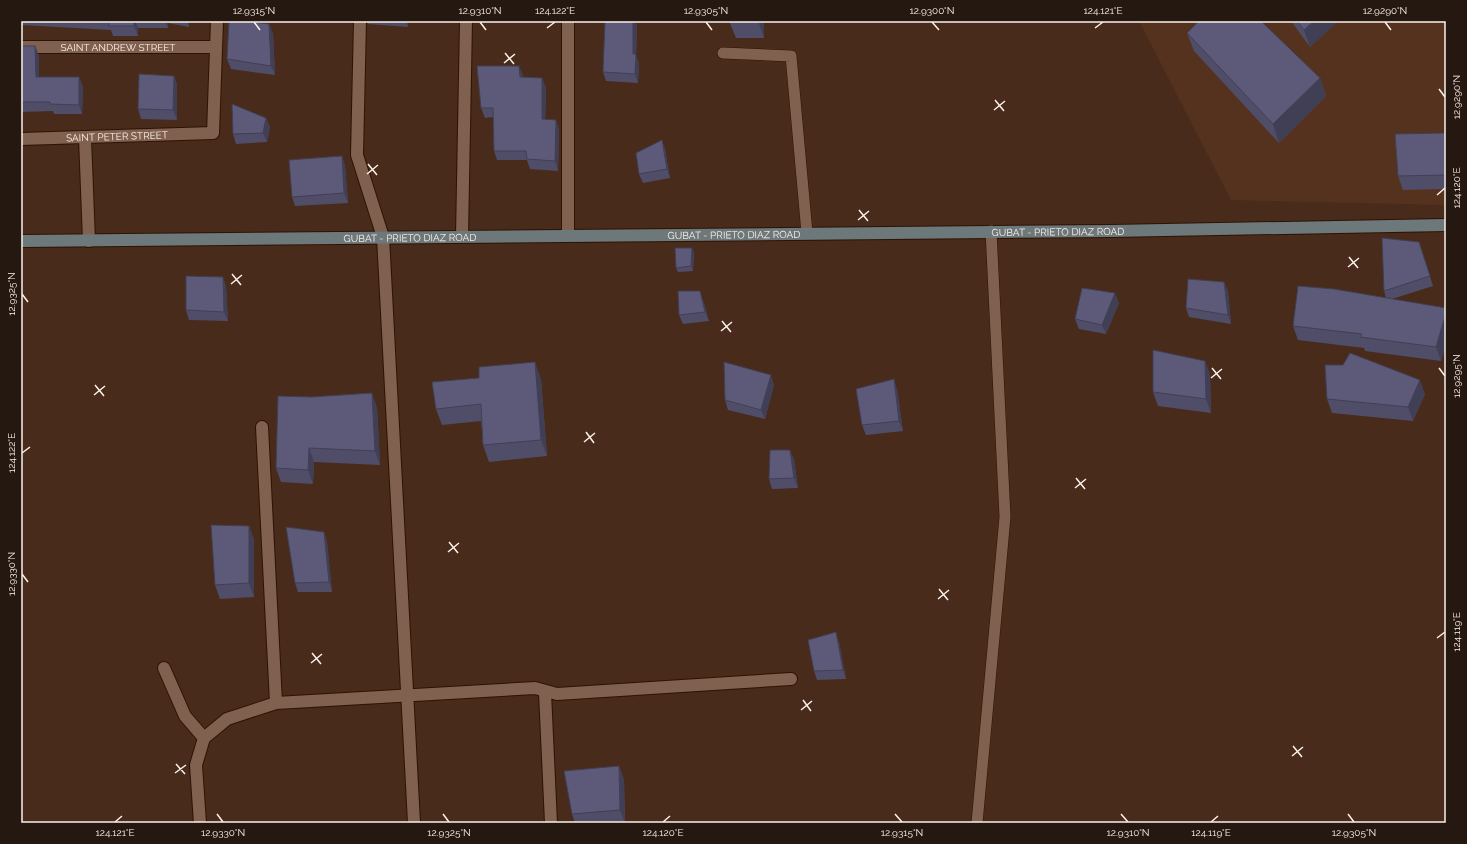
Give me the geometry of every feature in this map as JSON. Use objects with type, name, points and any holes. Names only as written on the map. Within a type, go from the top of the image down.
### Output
[{"type":"main road","name":"GUBAT - PRIETO DIAZ ROAD","points":[[21,241],[1446,225]]},
{"type":"street","points":[[216,47],[217,21]]},
{"type":"street","points":[[360,21],[357,155],[384,237],[414,823]]},
{"type":"street","points":[[462,236],[466,21]]},
{"type":"street","points":[[568,21],[568,235]]},
{"type":"street","name":"SAINT ANDREW STREET","points":[[21,47],[216,47]]},
{"type":"street","name":"SAINT PETER STREET","points":[[21,139],[214,133],[216,47]]},
{"type":"street","points":[[85,138],[89,240]]},
{"type":"street","points":[[262,427],[276,703]]},
{"type":"street","points":[[164,668],[185,716],[204,738]]},
{"type":"street","points":[[200,823],[196,765],[204,738],[228,719],[276,703],[535,688],[545,692],[557,694],[791,679]]},
{"type":"street","points":[[545,692],[551,823]]},
{"type":"lane","points":[[724,53],[791,56],[798,150],[807,233]]},
{"type":"lane","points":[[977,823],[1006,517],[991,231]]},
{"type":"shaded area","points":[[1139,21],[1446,21],[1446,205],[1231,200]]},
{"type":"building","points":[[109,21],[134,21],[134,26],[109,26]]},
{"type":"building","points":[[229,21],[269,24],[271,66],[227,59]]},
{"type":"building","points":[[605,21],[633,21],[633,54],[636,54],[635,74],[603,72]]},
{"type":"building","points":[[1199,21],[1261,21],[1320,78],[1273,124],[1187,33]]},
{"type":"building","points":[[1297,21],[1314,21],[1304,30]]},
{"type":"building","points":[[21,46],[35,46],[36,77],[79,77],[79,105],[50,104],[50,102],[21,102]]},
{"type":"building","points":[[477,66],[519,66],[520,77],[542,78],[542,119],[556,120],[555,161],[527,159],[526,151],[494,151],[493,108],[481,108]]},
{"type":"building","points":[[139,74],[174,76],[173,110],[138,109]]},
{"type":"building","points":[[232,104],[266,118],[263,133],[233,134]]},
{"type":"building","points":[[1446,133],[1446,175],[1398,176],[1395,134]]},
{"type":"building","points":[[662,140],[667,169],[639,174],[636,153]]},
{"type":"building","points":[[342,156],[344,193],[292,197],[289,160]]},
{"type":"building","points":[[1382,238],[1419,242],[1430,276],[1384,291]]},
{"type":"building","points":[[675,248],[692,248],[691,266],[676,268]]},
{"type":"building","points":[[186,276],[223,277],[224,312],[186,310]]},
{"type":"building","points":[[1188,279],[1224,282],[1228,315],[1186,308]]},
{"type":"building","points":[[1298,286],[1334,289],[1446,308],[1446,313],[1436,347],[1360,337],[1362,334],[1293,326]]},
{"type":"building","points":[[1082,288],[1115,293],[1102,325],[1075,319]]},
{"type":"building","points":[[678,291],[700,291],[705,312],[679,315]]},
{"type":"building","points":[[1153,350],[1205,361],[1206,399],[1153,392]]},
{"type":"building","points":[[1350,353],[1420,380],[1408,407],[1327,399],[1325,365],[1343,365]]},
{"type":"building","points":[[535,362],[541,440],[483,445],[481,404],[436,409],[432,382],[479,378],[479,367]]},
{"type":"building","points":[[724,362],[771,375],[761,410],[725,400]]},
{"type":"building","points":[[894,379],[899,421],[862,425],[856,389]]},
{"type":"building","points":[[372,393],[375,451],[309,448],[308,470],[276,468],[278,396],[311,397]]},
{"type":"building","points":[[770,450],[790,450],[794,478],[769,479]]},
{"type":"building","points":[[211,525],[249,526],[249,583],[215,585]]},
{"type":"building","points":[[286,527],[324,532],[329,582],[295,583]]},
{"type":"building","points":[[836,632],[843,670],[814,671],[808,640]]},
{"type":"building","points":[[619,766],[620,810],[572,814],[564,771]]}]
